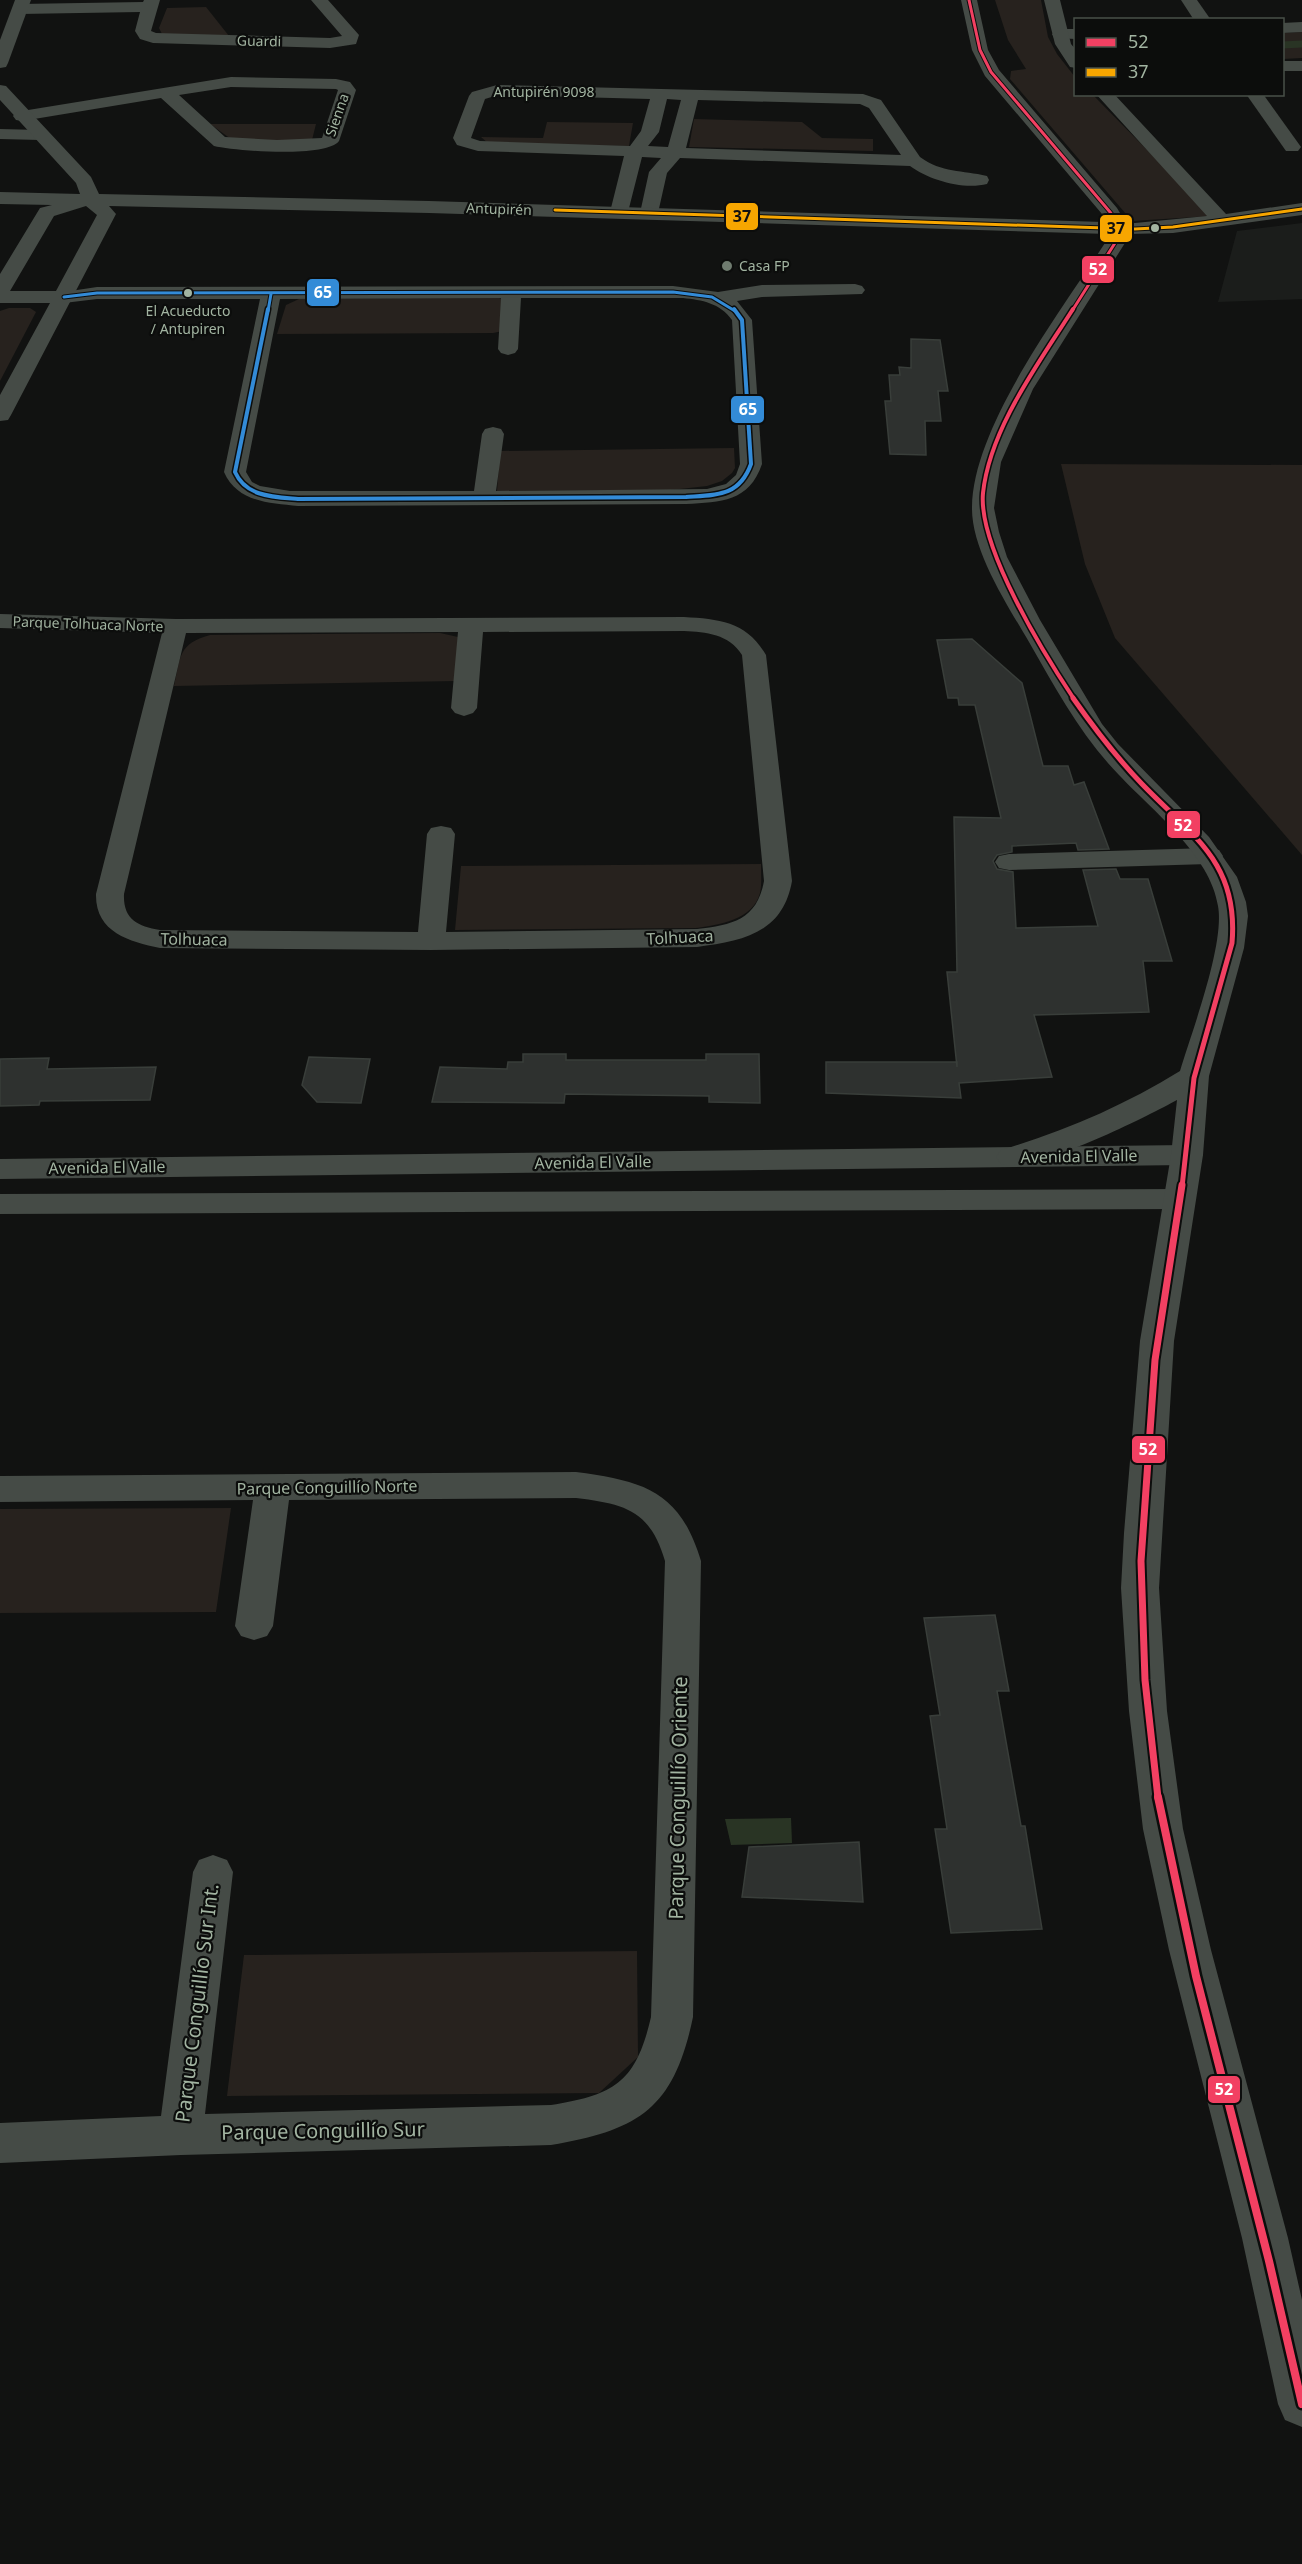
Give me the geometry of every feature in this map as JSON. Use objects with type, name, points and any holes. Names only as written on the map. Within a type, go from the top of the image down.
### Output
[{"type":"street","name":"Guardi","points":[[14,12],[151,4],[143,31],[153,38],[330,43],[350,40],[351,35],[319,0]]},
{"type":"street","points":[[969,0],[980,50],[991,72],[1110,212],[1119,228],[1115,243],[1022,389],[990,462],[983,508],[987,532],[996,557],[1028,621],[1092,727],[1109,750],[1187,830],[1209,856],[1223,877],[1232,902],[1233,930],[1222,979],[1194,1076],[1180,1199],[1157,1341],[1140,1588],[1148,1711],[1163,1829],[1175,1885],[1265,2238],[1302,2404]]},
{"type":"street","points":[[1052,0],[1068,34],[1063,44],[1074,60]]},
{"type":"street","points":[[1189,0],[1202,18]]},
{"type":"street","points":[[0,63],[14,12]]},
{"type":"street","points":[[1284,28],[1302,27]]},
{"type":"street","points":[[1284,66],[1302,66]]},
{"type":"street","name":"Sienna","points":[[22,116],[165,92],[242,82],[336,84],[344,86],[347,90],[328,142],[296,145],[220,142],[165,92]]},
{"type":"street","points":[[0,90],[84,181],[90,200],[107,214],[0,415]]},
{"type":"street","name":"Antupirén 9098","points":[[635,151],[478,146],[466,143],[462,138],[478,96],[485,92],[660,94]]},
{"type":"street","points":[[619,212],[635,151],[650,132],[660,94],[867,100],[875,104],[914,161],[925,170],[953,178],[980,180]]},
{"type":"street","points":[[649,213],[658,172],[676,152],[691,94]]},
{"type":"street","points":[[1106,96],[1222,221]]},
{"type":"street","points":[[1255,96],[1292,147]]},
{"type":"street","points":[[0,134],[40,135]]},
{"type":"street","points":[[635,151],[914,161]]},
{"type":"street","name":"Antupirén","points":[[0,198],[619,212],[1119,228],[1173,227],[1302,209]]},
{"type":"street","points":[[0,291],[47,212],[90,200]]},
{"type":"street","points":[[719,298],[762,291],[855,290]]},
{"type":"street","points":[[0,297],[64,297],[95,302],[270,298],[511,293],[673,292],[703,294],[719,298],[735,308],[742,320],[751,464],[747,478],[739,487],[719,494],[686,497],[298,499],[272,497],[245,488],[236,478],[235,472],[270,298]]},
{"type":"street","points":[[508,349],[511,293]]},
{"type":"street","points":[[484,498],[494,434]]},
{"type":"street","name":"Parque Tolhuaca Norte","points":[[0,621],[174,633]]},
{"type":"street","name":"Tolhuaca","points":[[696,624],[719,627],[746,641],[754,655],[778,881],[777,892],[769,911],[747,926],[715,936],[431,942],[160,939],[130,931],[118,922],[109,903],[110,894],[174,633],[471,625],[696,624]]},
{"type":"street","points":[[464,708],[471,625]]},
{"type":"street","name":"Parque Tolhuaca Norte","points":[[0,634],[174,633]]},
{"type":"street","points":[[431,942],[441,834]]},
{"type":"street","points":[[1009,862],[1209,856]]},
{"type":"street","points":[[1012,1157],[1065,1142],[1113,1123],[1156,1101],[1194,1076]]},
{"type":"street","name":"Avenida El Valle","points":[[0,1169],[1186,1155]]},
{"type":"street","points":[[483,1201],[485,1163]]},
{"type":"street","points":[[91,1203],[100,1167]]},
{"type":"street","points":[[0,1204],[1180,1199]]},
{"type":"street","name":"Parque Conguillío Norte","points":[[0,1489],[576,1485],[616,1490],[651,1505]]},
{"type":"street","points":[[254,1626],[273,1488]]},
{"type":"street","name":"Parque Conguillío Oriente","points":[[638,2093],[652,2076],[663,2057],[672,2017],[682,1620],[683,1561],[679,1540],[665,1517],[651,1505]]},
{"type":"street","name":"Parque Conguillío Sur Int.","points":[[181,2135],[213,1872]]},
{"type":"street","name":"Parque Conguillío Sur","points":[[0,2143],[181,2135],[552,2125],[604,2115],[638,2093]]},
{"type":"shaded area","points":[[995,0],[1041,0],[1048,37],[1057,54],[1074,76],[1074,96],[1094,96],[1212,216],[1132,221],[1010,79],[1011,71],[1026,69],[1008,40]]},
{"type":"shaded area","points":[[206,7],[229,36],[162,34],[159,28],[167,8]]},
{"type":"shaded area","points":[[1302,32],[1302,58],[1284,59],[1284,33]]},
{"type":"shaded area","points":[[694,119],[802,122],[822,138],[873,139],[873,151],[689,147]]},
{"type":"shaded area","points":[[547,122],[633,123],[629,146],[489,144],[481,137],[543,138]]},
{"type":"shaded area","points":[[210,124],[316,124],[312,140],[291,144],[231,139]]},
{"type":"shaded area","points":[[1302,223],[1302,299],[1218,302],[1237,231]]},
{"type":"shaded area","points":[[497,297],[502,299],[503,331],[493,333],[277,334],[286,305],[299,299]]},
{"type":"shaded area","points":[[9,308],[30,308],[36,312],[0,381],[0,311]]},
{"type":"shaded area","points":[[734,448],[735,468],[732,473],[722,481],[707,486],[671,490],[497,491],[500,451]]},
{"type":"shaded area","points":[[1061,464],[1302,465],[1302,855],[1115,638],[1085,564]]},
{"type":"shaded area","points":[[440,633],[458,637],[457,681],[174,686],[180,659],[186,647],[210,635]]},
{"type":"shaded area","points":[[761,864],[761,890],[756,902],[742,915],[724,923],[696,928],[455,930],[461,866]]},
{"type":"shaded area","points":[[231,1508],[216,1612],[0,1613],[0,1509]]},
{"type":"shaded area","points":[[791,1818],[792,1843],[731,1845],[725,1819]]},
{"type":"shaded area","points":[[637,1951],[638,2057],[599,2093],[227,2096],[244,1955]]},
{"type":"building","points":[[911,339],[940,340],[948,391],[938,391],[941,421],[925,421],[926,455],[890,454],[885,401],[891,401],[889,375],[900,375],[899,367],[911,368]]},
{"type":"building","points":[[972,639],[1022,683],[1043,766],[1068,766],[1074,785],[1084,782],[1109,849],[1078,850],[1076,843],[1012,846],[1012,852],[997,855],[993,861],[997,869],[1013,872],[1016,928],[1098,926],[1083,870],[1116,869],[1120,879],[1148,879],[1172,961],[1143,961],[1149,1012],[1034,1015],[1052,1077],[959,1083],[961,1098],[826,1093],[826,1062],[956,1062],[947,972],[957,972],[954,817],[1001,818],[975,705],[959,705],[958,698],[948,698],[937,640]]},
{"type":"building","points":[[523,1054],[566,1054],[566,1060],[706,1060],[706,1054],[759,1054],[760,1103],[709,1102],[709,1096],[565,1094],[564,1103],[432,1102],[440,1067],[507,1069],[508,1062],[523,1062]]},
{"type":"building","points":[[309,1057],[370,1059],[361,1103],[317,1102],[302,1085]]},
{"type":"building","points":[[49,1058],[47,1069],[156,1067],[150,1100],[40,1101],[39,1105],[0,1106],[0,1059]]},
{"type":"building","points":[[995,1615],[1009,1691],[997,1691],[1021,1826],[1025,1826],[1042,1929],[951,1933],[935,1829],[947,1829],[930,1716],[940,1715],[924,1618]]},
{"type":"building","points":[[859,1842],[863,1902],[742,1897],[749,1847]]},
{"type":"waterway","points":[[1284,45],[1302,44]]},
{"type":"transit line","name":"52","points":[[969,0],[980,50],[991,72],[1110,212],[1117,223],[1118,231],[1115,243],[1022,389],[995,447],[983,493],[987,533],[1001,567],[1030,624],[1072,696],[1123,763],[1208,852],[1227,884],[1232,901],[1234,921],[1232,943],[1194,1078],[1181,1195],[1157,1343],[1141,1548],[1141,1619],[1150,1742],[1164,1833],[1213,2047],[1269,2261],[1302,2404]]},
{"type":"transit line","name":"37","points":[[555,210],[1135,229],[1173,227],[1302,209]]},
{"type":"transit line","name":"65","points":[[64,297],[97,293],[673,292],[703,294],[729,305],[742,320],[751,464],[747,475],[734,489],[726,492],[717,495],[686,497],[298,499],[270,496],[252,491],[244,486],[235,472],[271,294]]},
{"type":"place","name":"Casa FP","points":[[727,266]]},
{"type":"place","name":"El Acueducto / Antupiren","points":[[188,293]]}]
